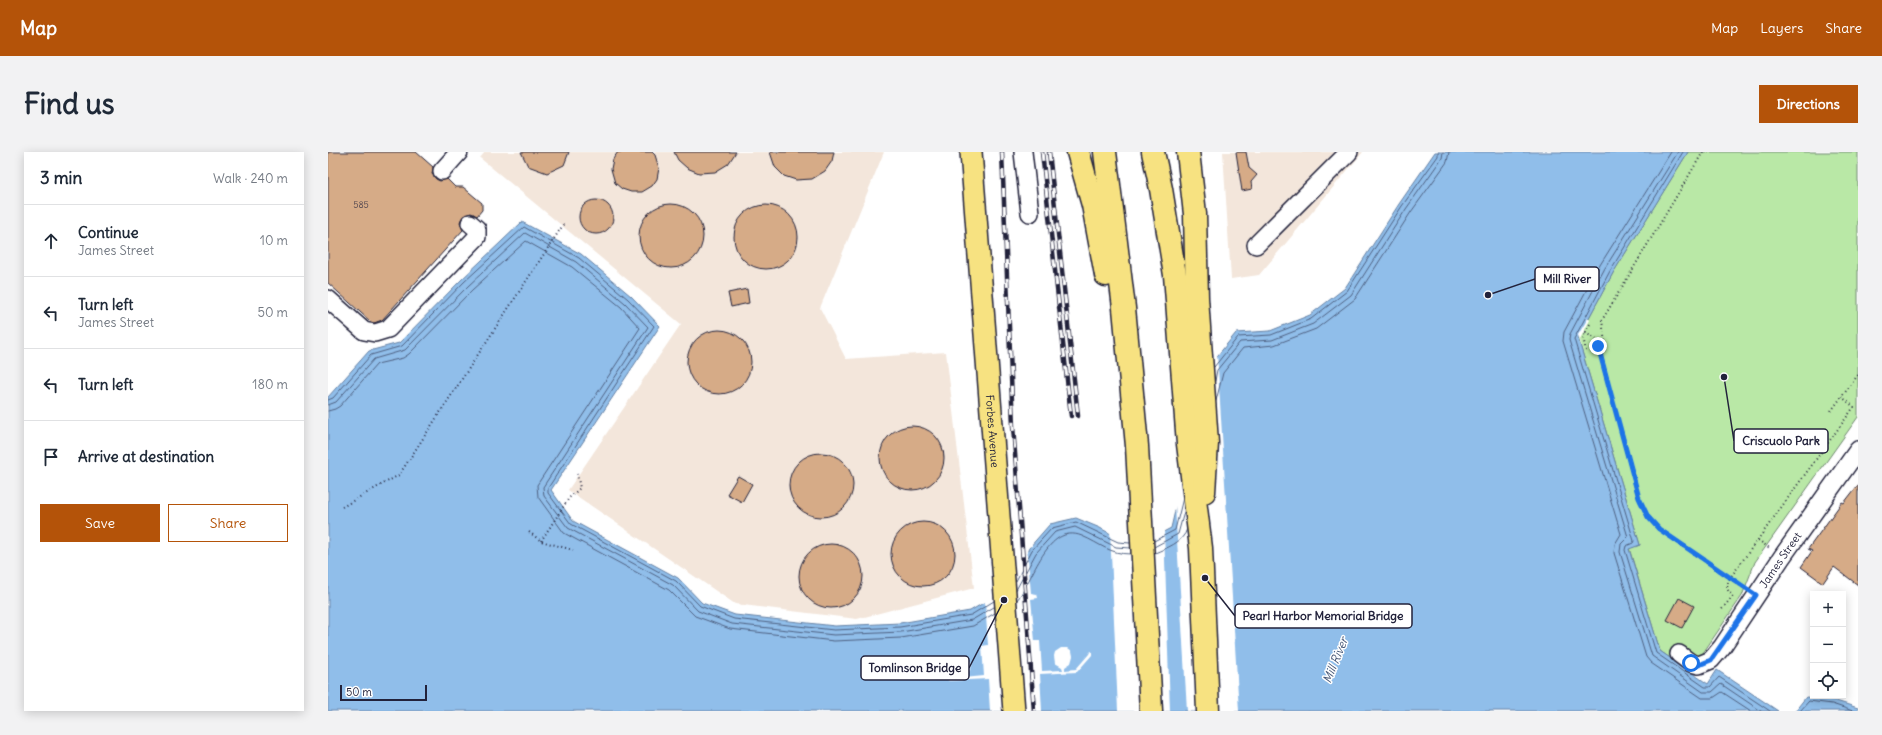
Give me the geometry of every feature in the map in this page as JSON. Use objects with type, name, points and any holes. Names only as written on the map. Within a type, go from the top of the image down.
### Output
[{"type":"highway","points":[[1078,152],[1086,177],[1099,230],[1110,311],[1137,446]]},
{"type":"highway","points":[[1105,152],[1124,308],[1137,446],[1151,711]]},
{"type":"highway","points":[[1152,152],[1164,203],[1175,274],[1188,444],[1201,548],[1208,711]]},
{"type":"highway","points":[[1177,152],[1197,298]]},
{"type":"highway","points":[[1188,152],[1195,214],[1197,298],[1207,442],[1201,548]]},
{"type":"main road","name":"Forbes Avenue","points":[[971,152],[1014,711]]},
{"type":"street","points":[[442,171],[459,152]]},
{"type":"street","points":[[1023,152],[1030,213]]},
{"type":"street","points":[[1256,244],[1349,152]]},
{"type":"street","points":[[328,299],[364,331],[375,333],[388,330],[477,237],[477,229],[470,223]]},
{"type":"street","name":"James Street","points":[[1678,654],[1691,663],[1699,665],[1711,660],[1858,450]]},
{"type":"path","points":[[1605,344],[1602,320],[1703,152]]},
{"type":"path","points":[[342,507],[399,476],[565,222]]},
{"type":"path","points":[[1586,351],[1583,337],[1591,322]]},
{"type":"path","points":[[1585,333],[1605,344]]},
{"type":"path","points":[[1605,344],[1598,346],[1599,351],[1624,448],[1643,508],[1659,529],[1756,595]]},
{"type":"path","points":[[1831,411],[1858,375]]},
{"type":"path","points":[[1722,609],[1733,596],[1728,590],[1727,586],[1730,578],[1854,407],[1842,397]]},
{"type":"path","points":[[542,541],[569,498],[580,488],[577,474]]},
{"type":"path","points":[[529,532],[542,541],[573,550]]},
{"type":"shaded area","points":[[485,152],[884,152],[820,308],[846,359],[946,352],[974,588],[857,619],[735,604],[568,490],[681,324],[480,158]]},
{"type":"shaded area","points":[[1223,152],[1363,152],[1259,275],[1231,279]]},
{"type":"green space","points":[[1688,152],[1858,152],[1858,417],[1755,562],[1742,596],[1690,672],[1660,651],[1629,548],[1640,545],[1578,338],[1613,273]]},
{"type":"water","points":[[1435,152],[1688,152],[1613,273],[1578,338],[1640,545],[1629,549],[1660,651],[1708,684],[1717,670],[1778,711],[328,711],[328,397],[369,351],[399,343],[461,280],[522,222],[581,254],[631,296],[660,326],[551,490],[573,521],[678,578],[702,603],[735,615],[835,626],[900,623],[970,611],[1007,589],[1029,548],[1050,524],[1076,518],[1100,528],[1120,539],[1150,539],[1171,528],[1209,366],[1236,333],[1270,331],[1310,315],[1345,288],[1399,204]]},
{"type":"water","points":[[1806,697],[1810,697],[1810,699],[1833,700],[1858,708],[1858,711],[1795,711]]},
{"type":"pier","points":[[1588,318],[1590,320],[1580,339],[1584,355],[1578,335]]},
{"type":"pier","points":[[1217,353],[1239,711],[1187,711],[1175,505],[1207,366]]},
{"type":"pier","points":[[1164,530],[1170,711],[1118,711],[1110,531],[1120,537],[1149,537]]},
{"type":"pier","points":[[1032,541],[1032,546],[1027,547]]},
{"type":"pier","points":[[1027,547],[1031,593],[1037,594],[1038,598],[1031,599],[1035,641],[1040,641],[1042,671],[1063,670],[1062,667],[1055,663],[1054,656],[1055,652],[1061,648],[1068,648],[1072,651],[1073,656],[1071,663],[1065,667],[1065,670],[1076,669],[1092,651],[1092,655],[1077,672],[1040,674],[1042,711],[990,711],[988,679],[949,681],[933,666],[932,663],[934,663],[951,679],[961,678],[961,675],[955,672],[952,665],[957,657],[965,657],[970,659],[972,665],[970,670],[964,675],[964,678],[984,676],[982,646],[988,645],[985,602],[983,604],[977,604],[1005,587]]},
{"type":"building","points":[[328,152],[416,152],[433,167],[432,174],[436,179],[440,181],[447,179],[455,187],[463,187],[482,203],[482,210],[477,216],[471,213],[463,216],[460,222],[463,230],[382,320],[374,323],[371,322],[328,283]]},
{"type":"building","points":[[521,152],[569,152],[564,165],[547,173],[528,166]]},
{"type":"building","points":[[618,152],[652,152],[655,155],[659,168],[657,179],[652,186],[642,192],[631,192],[622,189],[615,183],[611,169],[613,159]]},
{"type":"building","points":[[674,152],[736,152],[728,164],[715,172],[699,173],[687,168],[678,160]]},
{"type":"building","points":[[770,152],[834,152],[832,161],[825,171],[812,179],[796,180],[784,176],[775,167]]},
{"type":"building","points":[[1236,152],[1246,152],[1249,168],[1257,175],[1251,182],[1252,189],[1242,191]]},
{"type":"building","points":[[593,200],[599,200],[608,205],[612,211],[612,223],[608,229],[599,234],[593,234],[584,229],[579,220],[579,214],[584,205]]},
{"type":"building","points":[[665,204],[677,204],[694,213],[701,224],[703,236],[701,248],[694,259],[677,268],[665,268],[653,263],[644,254],[639,242],[639,230],[644,218],[653,209]]},
{"type":"building","points":[[760,205],[772,205],[789,214],[796,225],[798,237],[796,249],[789,260],[772,269],[760,269],[748,264],[739,255],[734,243],[734,231],[739,219],[748,210]]},
{"type":"building","points":[[747,289],[749,303],[731,307],[728,293]]},
{"type":"building","points":[[713,330],[725,330],[742,339],[749,350],[751,362],[749,374],[742,385],[725,394],[713,394],[701,389],[692,380],[687,368],[687,356],[692,344],[701,335]]},
{"type":"building","points":[[906,426],[918,426],[935,435],[942,446],[944,458],[942,470],[935,481],[918,490],[906,490],[894,485],[885,476],[880,464],[880,452],[885,440],[894,431]]},
{"type":"building","points":[[815,453],[827,453],[844,462],[851,473],[853,485],[851,497],[844,508],[827,517],[815,517],[803,512],[794,503],[789,491],[789,479],[794,467],[803,458]]},
{"type":"building","points":[[738,476],[752,484],[742,502],[727,494]]},
{"type":"building","points":[[1858,485],[1858,585],[1834,567],[1823,583],[1801,567],[1812,551],[1808,549],[1842,502],[1844,503]]},
{"type":"building","points":[[917,522],[929,522],[946,531],[953,542],[955,554],[953,566],[946,577],[929,586],[917,586],[905,581],[896,572],[891,560],[891,548],[896,536],[905,527]]},
{"type":"building","points":[[825,544],[837,544],[854,553],[861,564],[863,576],[861,588],[854,599],[837,608],[825,608],[813,603],[804,594],[799,582],[799,570],[804,558],[813,549]]},
{"type":"building","points":[[1679,598],[1694,606],[1682,628],[1667,620]]},
{"type":"railway","points":[[1002,152],[1013,426],[1034,711]]},
{"type":"railway","points":[[1042,152],[1071,416]]},
{"type":"railway","points":[[1049,152],[1078,416]]},
{"type":"place","name":"Mill River","points":[[1488,295]]},
{"type":"place","name":"Criscuolo Park","points":[[1724,377]]},
{"type":"place","name":"Pearl Harbor Memorial Bridge","points":[[1205,578]]},
{"type":"place","name":"Tomlinson Bridge","points":[[1004,600]]},
{"type":"route","points":[[1598,346],[1624,448],[1639,498],[1648,517],[1659,529],[1678,543],[1756,595],[1722,647],[1711,660],[1705,664],[1699,665],[1691,663]]}]
